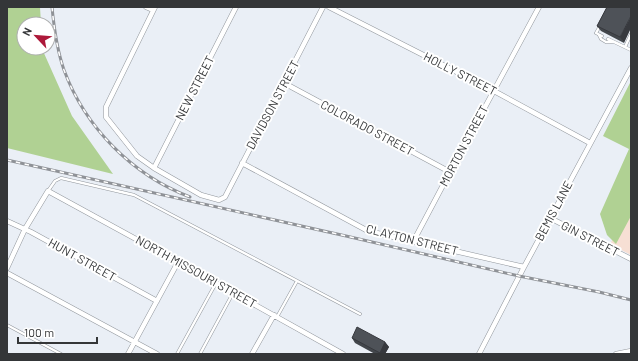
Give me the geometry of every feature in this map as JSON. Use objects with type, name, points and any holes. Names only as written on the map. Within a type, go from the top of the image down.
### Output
[{"type":"street","points":[[146,7],[154,9],[106,107],[106,117],[136,156],[154,168]]},
{"type":"street","name":"NEW STREET","points":[[154,168],[236,7]]},
{"type":"street","name":"DAVIDSON STREET","points":[[154,168],[201,195],[219,200],[225,196],[323,7]]},
{"type":"street","name":"HOLLY STREET","points":[[329,7],[494,91],[590,143]]},
{"type":"street","name":"MORTON STREET","points":[[413,242],[538,7]]},
{"type":"street","name":"BEMIS LANE","points":[[479,354],[631,68]]},
{"type":"street","name":"COLORADO STREET","points":[[284,83],[450,172]]},
{"type":"street","name":"CLAYTON STREET","points":[[242,163],[368,232],[524,267]]},
{"type":"street","points":[[7,268],[25,230],[48,191]]},
{"type":"street","name":"NORTH MISSOURI STREET","points":[[48,191],[343,354]]},
{"type":"street","name":"GIN STREET","points":[[550,218],[631,259]]},
{"type":"street","name":"HUNT STREET","points":[[7,221],[157,301]]},
{"type":"street","points":[[128,354],[178,262]]},
{"type":"street","points":[[7,273],[157,354]]},
{"type":"street","points":[[252,354],[275,316]]},
{"type":"street","points":[[616,354],[631,351]]},
{"type":"lane","points":[[603,20],[596,33],[606,42],[613,42]]},
{"type":"lane","points":[[625,47],[631,34]]},
{"type":"lane","points":[[608,39],[631,50]]},
{"type":"lane","points":[[48,191],[55,181],[61,178],[134,194],[360,314]]},
{"type":"lane","points":[[275,316],[297,281]]},
{"type":"lane","points":[[177,354],[216,283]]},
{"type":"lane","points":[[200,354],[233,293]]},
{"type":"lane","points":[[7,325],[61,354]]},
{"type":"shaded area","points":[[631,206],[631,255],[610,244]]},
{"type":"green space","points":[[7,7],[40,7],[41,16],[16,16],[16,56],[45,56],[72,116],[113,174],[7,148]]},
{"type":"green space","points":[[631,81],[631,216],[616,244],[607,235],[600,214],[629,149],[603,136]]},
{"type":"building","points":[[607,7],[631,7],[631,16],[620,37],[597,26]]},
{"type":"building","points":[[357,327],[385,342],[380,353],[352,338]]},
{"type":"railway","points":[[52,7],[59,55],[73,91],[84,111],[113,147],[130,162],[169,188],[190,197]]},
{"type":"railway","points":[[7,160],[631,300]]}]
